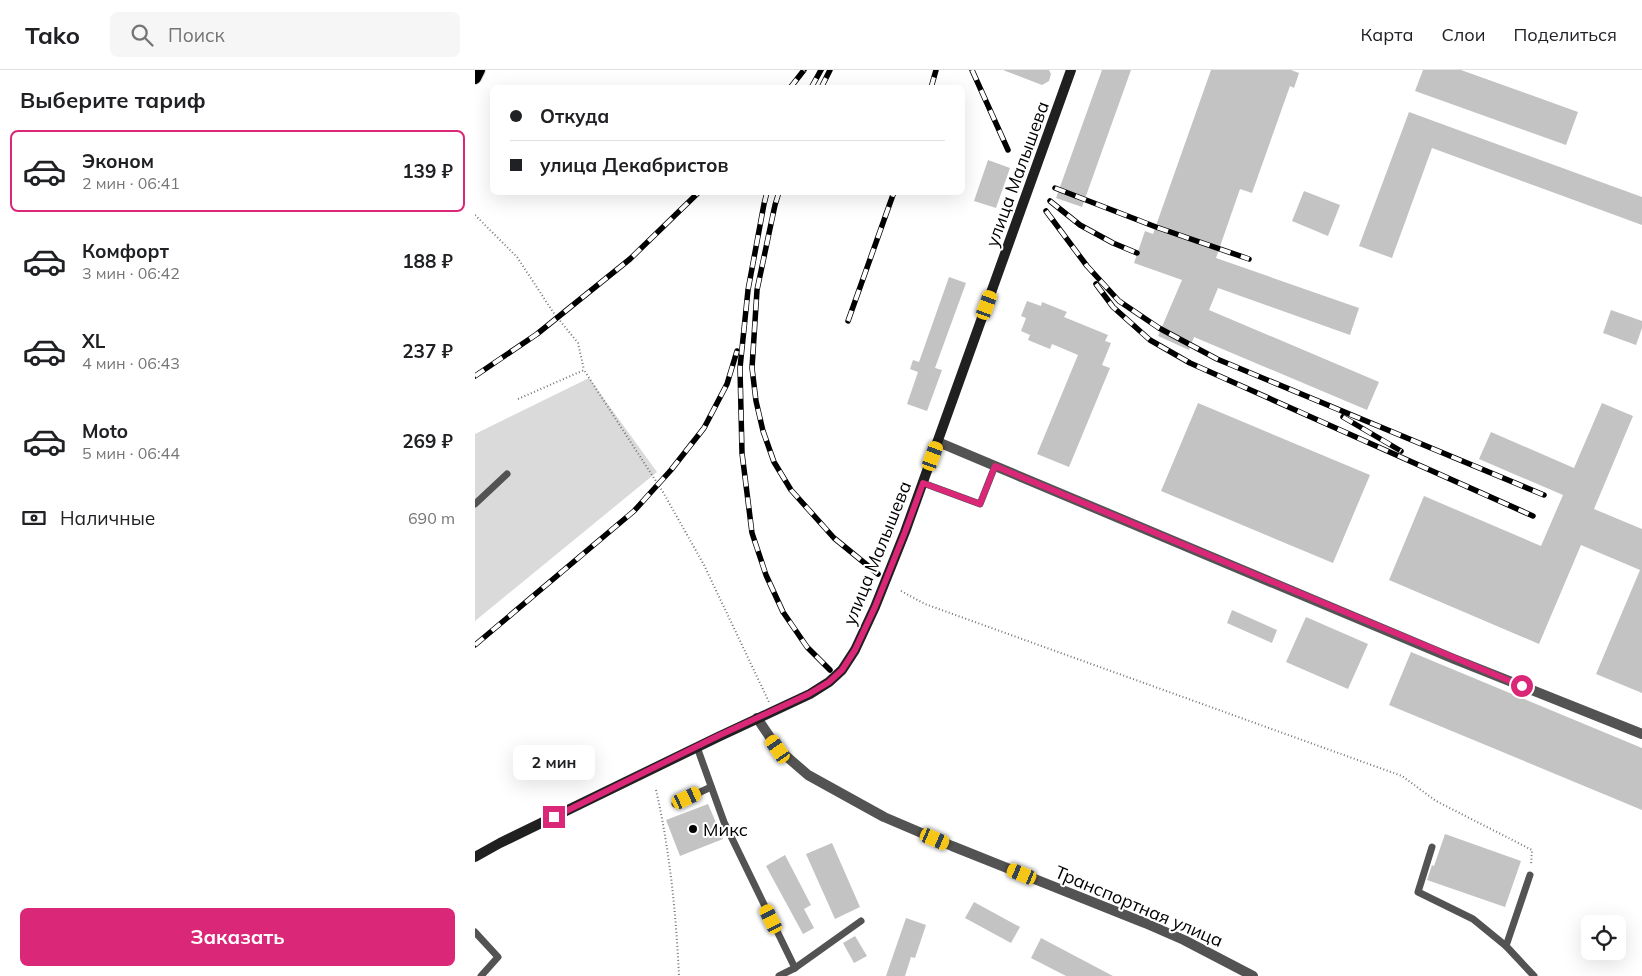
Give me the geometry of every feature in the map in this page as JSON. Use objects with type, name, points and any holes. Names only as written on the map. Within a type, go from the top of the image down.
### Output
[{"type":"main road","points":[[475,78],[479,70]]},
{"type":"main road","name":"улица Малышева","points":[[475,857],[500,843],[809,694],[829,682],[842,670],[855,650],[879,598],[923,483],[1071,70]]},
{"type":"street","points":[[938,442],[1454,658],[1642,734]]},
{"type":"street","name":"Транспортная улица","points":[[757,718],[778,749],[808,775],[884,817],[1145,923],[1184,940],[1253,976]]},
{"type":"lane","points":[[923,483],[980,504],[995,466]]},
{"type":"lane","points":[[475,504],[507,474]]},
{"type":"lane","points":[[697,747],[724,822],[795,968]]},
{"type":"lane","points":[[675,804],[711,787]]},
{"type":"lane","points":[[1432,847],[1418,892],[1473,919],[1506,946],[1534,976]]},
{"type":"lane","points":[[1506,946],[1530,875]]},
{"type":"lane","points":[[779,976],[795,968],[861,921]]},
{"type":"lane","points":[[475,932],[498,957],[481,976]]},
{"type":"path","points":[[475,216],[517,257],[553,312],[577,343],[584,370],[663,492],[705,565],[773,711]]},
{"type":"path","points":[[518,398],[584,370]]},
{"type":"path","points":[[901,591],[925,604],[1402,776],[1436,800],[1532,850],[1530,875]]},
{"type":"path","points":[[656,790],[663,819],[679,976]]},
{"type":"shaded area","points":[[589,378],[657,472],[475,621],[475,434]]},
{"type":"building","points":[[1003,70],[1049,70],[1051,74],[1049,81],[1042,85]]},
{"type":"building","points":[[1102,70],[1131,70],[1082,207],[1056,198]]},
{"type":"building","points":[[1211,70],[1291,70],[1299,73],[1294,88],[1290,86],[1252,193],[1240,189],[1216,258],[1359,308],[1350,335],[1218,288],[1209,310],[1379,382],[1367,410],[1194,337],[1189,350],[1158,336],[1182,280],[1134,263],[1145,231],[1153,234]]},
{"type":"building","points":[[1423,70],[1461,70],[1578,112],[1566,145],[1415,91]]},
{"type":"building","points":[[1409,112],[1642,197],[1642,225],[1432,148],[1392,258],[1359,246]]},
{"type":"building","points":[[988,160],[1010,168],[996,208],[974,201]]},
{"type":"building","points":[[1304,191],[1340,205],[1328,236],[1292,221]]},
{"type":"building","points":[[949,277],[966,283],[935,368],[942,370],[927,411],[907,404],[918,372],[910,369],[913,360],[919,362]]},
{"type":"building","points":[[1027,301],[1041,306],[1042,302],[1067,312],[1064,317],[1108,335],[1105,341],[1111,343],[1102,365],[1110,368],[1069,467],[1037,454],[1078,355],[1052,344],[1050,349],[1028,340],[1030,335],[1021,331],[1026,318],[1021,316]]},
{"type":"building","points":[[1611,310],[1642,321],[1642,328],[1636,345],[1603,333]]},
{"type":"building","points":[[1198,403],[1370,475],[1333,563],[1161,491]]},
{"type":"building","points":[[1602,403],[1633,416],[1594,509],[1642,529],[1642,693],[1596,674],[1640,570],[1581,545],[1539,644],[1389,580],[1424,496],[1541,546],[1563,495],[1479,459],[1491,432],[1574,468]]},
{"type":"building","points":[[1232,610],[1277,630],[1272,643],[1227,623]]},
{"type":"building","points":[[1306,617],[1368,644],[1348,689],[1286,662]]},
{"type":"building","points":[[1411,652],[1642,748],[1642,810],[1389,705]]},
{"type":"building","points":[[708,804],[723,839],[680,856],[666,820]]},
{"type":"building","points":[[1445,834],[1521,861],[1505,907],[1427,880]]},
{"type":"building","points":[[832,843],[860,907],[835,919],[806,854]]},
{"type":"building","points":[[785,855],[811,905],[804,909],[814,928],[803,934],[766,866]]},
{"type":"building","points":[[974,902],[1020,927],[1011,943],[965,918]]},
{"type":"building","points":[[906,918],[926,925],[915,958],[911,957],[905,976],[886,976]]},
{"type":"building","points":[[855,936],[867,956],[854,963],[843,943]]},
{"type":"building","points":[[1041,938],[1113,976],[1066,976],[1031,958]]},
{"type":"railway","points":[[792,85],[804,70]]},
{"type":"railway","points":[[813,85],[821,70]]},
{"type":"railway","points":[[822,85],[830,70]]},
{"type":"railway","points":[[932,85],[936,70]]},
{"type":"railway","points":[[972,70],[1008,150]]},
{"type":"railway","points":[[1055,188],[1156,227],[1249,259]]},
{"type":"railway","points":[[475,376],[537,334],[630,259],[696,195]]},
{"type":"railway","points":[[766,195],[748,290],[740,368],[742,453],[752,533],[766,575],[783,612],[807,647],[830,670]]},
{"type":"railway","points":[[778,195],[757,290],[752,368],[756,401],[763,431],[774,462],[791,490],[834,538],[878,574]]},
{"type":"railway","points":[[848,321],[893,195]]},
{"type":"railway","points":[[1050,201],[1080,225],[1113,243],[1137,253]]},
{"type":"railway","points":[[1046,211],[1087,266],[1119,301],[1159,328],[1217,359],[1544,495]]},
{"type":"railway","points":[[1096,284],[1113,307],[1150,340],[1190,363],[1533,516]]},
{"type":"railway","points":[[475,645],[634,511],[671,470],[704,428],[727,384],[737,351]]},
{"type":"railway","points":[[1343,417],[1401,451]]},
{"type":"place","name":"Микс","points":[[693,829]]},
{"type":"route","points":[[554,817],[718,736],[809,694],[829,682],[842,670],[855,650],[875,607],[923,483],[980,504],[995,466],[1522,686]]}]
